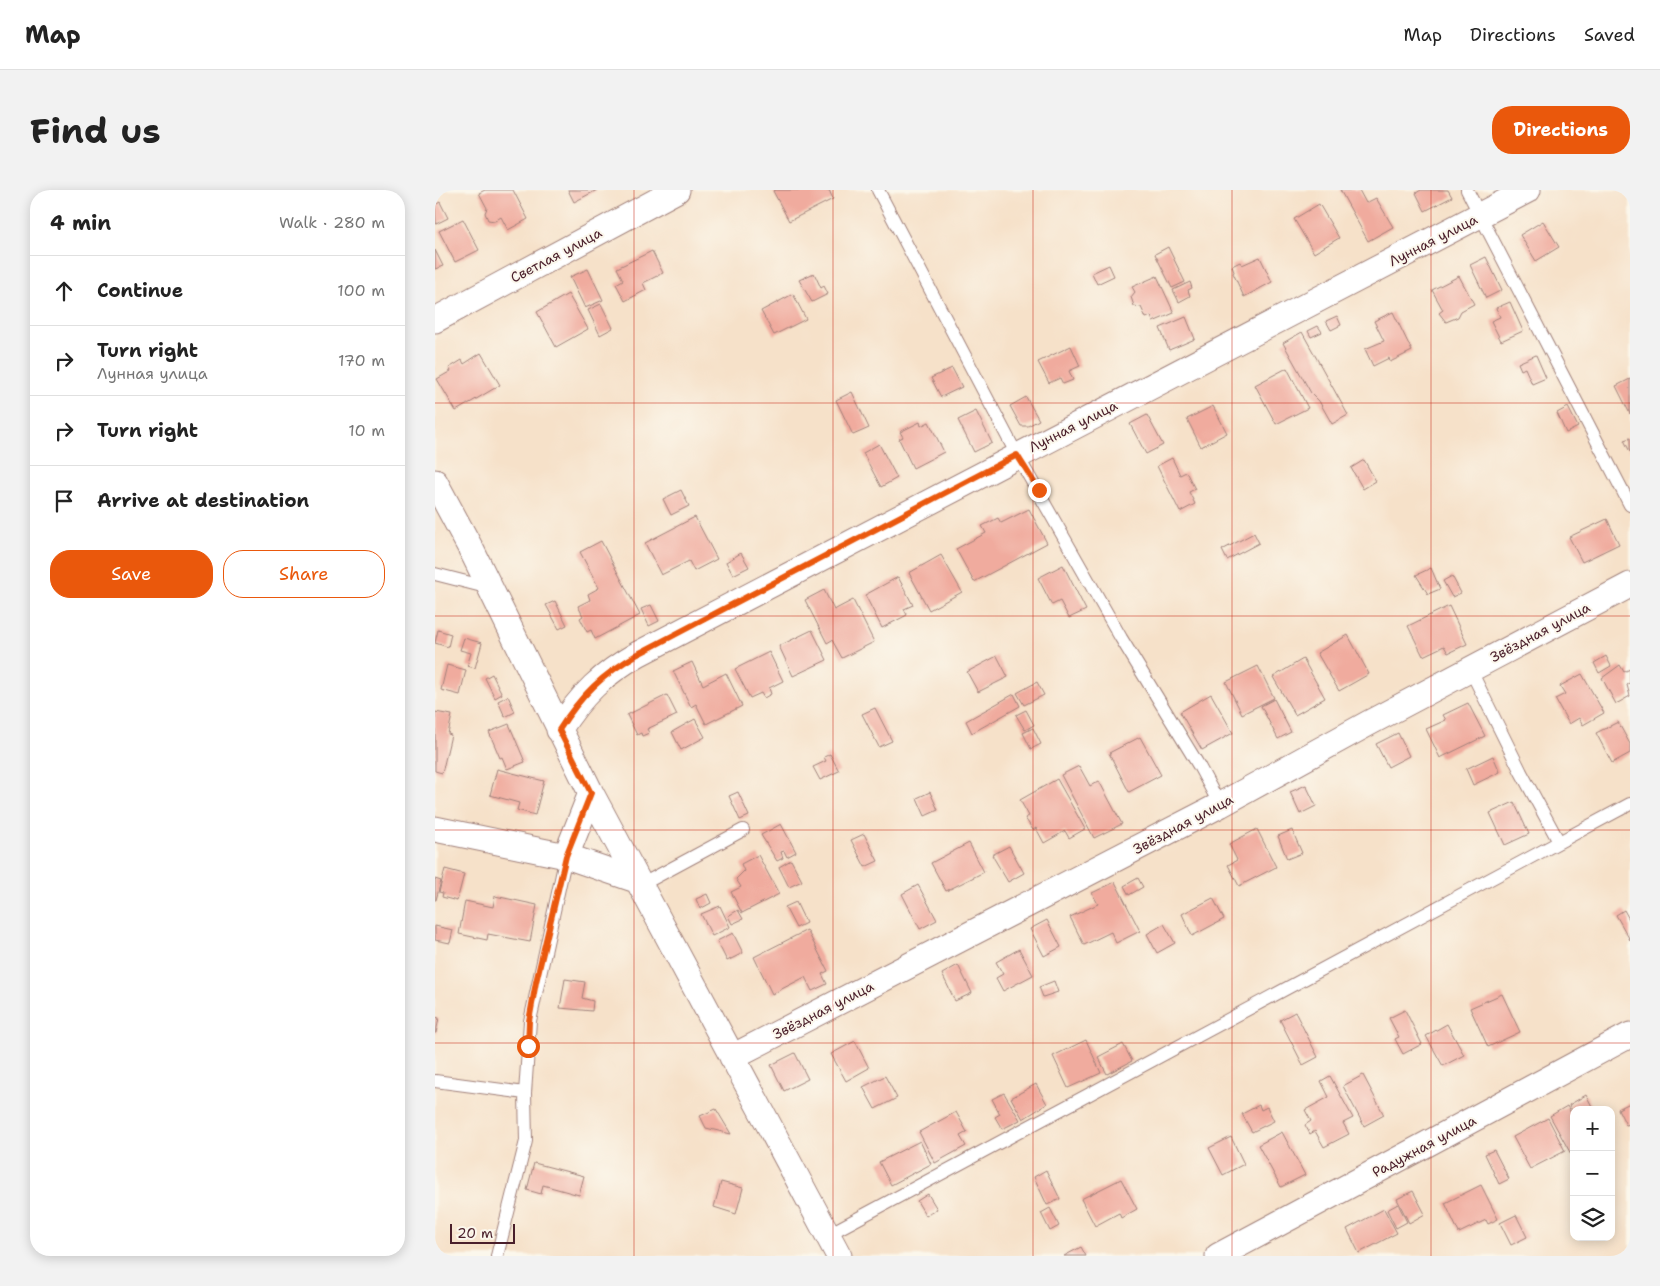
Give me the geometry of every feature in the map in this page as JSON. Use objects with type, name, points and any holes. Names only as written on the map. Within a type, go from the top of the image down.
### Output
[{"type":"street","name":"Светлая улица","points":[[435,320],[677,190]]},
{"type":"street","name":"Лунная улица","points":[[559,730],[571,710],[603,675],[616,666],[1017,455],[1528,190]]},
{"type":"street","points":[[435,482],[490,588],[591,793],[839,1256]]},
{"type":"street","name":"Звёздная улица","points":[[732,1057],[1220,805],[1470,669],[1630,585]]},
{"type":"street","points":[[566,856],[591,793]]},
{"type":"street","points":[[435,829],[566,856],[638,883]]},
{"type":"street","name":"Радужная улица","points":[[1218,1256],[1630,1035]]},
{"type":"lane","points":[[878,190],[1017,455],[1121,638],[1199,766],[1220,805]]},
{"type":"lane","points":[[1467,190],[1630,505]]},
{"type":"lane","points":[[435,574],[490,588]]},
{"type":"lane","points":[[1470,669],[1521,772],[1559,842]]},
{"type":"lane","points":[[827,1235],[1630,804]]},
{"type":"lane","points":[[638,883],[743,830]]},
{"type":"lane","points":[[497,1256],[526,1141],[525,1093],[532,1004],[566,856]]},
{"type":"lane","points":[[435,1081],[525,1093]]},
{"type":"building","points":[[485,190],[513,190],[528,219],[508,230],[501,217],[495,221],[488,220],[485,213],[487,208],[479,193]]},
{"type":"building","points":[[568,190],[597,190],[574,202]]},
{"type":"building","points":[[829,190],[833,199],[789,221],[773,191]]},
{"type":"building","points":[[1340,190],[1359,190],[1366,203],[1376,198],[1393,227],[1368,241]]},
{"type":"building","points":[[1421,190],[1448,190],[1452,197],[1425,211],[1416,193]]},
{"type":"building","points":[[440,202],[448,218],[436,224],[435,205]]},
{"type":"building","points":[[1319,204],[1339,238],[1314,253],[1294,219]]},
{"type":"building","points":[[463,219],[479,250],[455,262],[439,231]]},
{"type":"building","points":[[1543,221],[1559,247],[1536,261],[1520,235]]},
{"type":"building","points":[[1168,247],[1185,282],[1172,288],[1155,254]]},
{"type":"building","points":[[435,250],[443,266],[435,269]]},
{"type":"building","points":[[652,251],[663,273],[643,283],[646,290],[625,301],[616,284],[623,280],[617,268]]},
{"type":"building","points":[[1260,257],[1272,282],[1244,297],[1233,273],[1232,266],[1240,262],[1242,265]]},
{"type":"building","points":[[1486,257],[1502,290],[1486,298],[1470,265]]},
{"type":"building","points":[[1109,265],[1114,276],[1097,284],[1092,273]]},
{"type":"building","points":[[588,269],[603,300],[585,308],[570,277]]},
{"type":"building","points":[[814,273],[821,288],[824,286],[828,294],[812,302],[799,280]]},
{"type":"building","points":[[1157,276],[1174,313],[1153,322],[1151,316],[1146,318],[1141,307],[1134,306],[1131,297],[1135,292],[1132,287]]},
{"type":"building","points":[[1459,276],[1474,304],[1461,311],[1458,317],[1446,322],[1439,313],[1443,310],[1432,290]]},
{"type":"building","points":[[1190,282],[1192,288],[1188,290],[1190,296],[1179,302],[1173,290]]},
{"type":"building","points":[[568,294],[588,329],[556,347],[537,312]]},
{"type":"building","points":[[793,294],[806,319],[774,335],[761,311]]},
{"type":"building","points":[[1510,302],[1523,331],[1501,341],[1491,321],[1500,317],[1496,308]]},
{"type":"building","points":[[601,304],[613,328],[600,335],[588,310]]},
{"type":"building","points":[[1393,312],[1412,351],[1390,362],[1389,358],[1373,366],[1365,349],[1384,341],[1374,321]]},
{"type":"building","points":[[1337,316],[1341,325],[1331,330],[1326,321]]},
{"type":"building","points":[[1186,317],[1195,339],[1169,350],[1160,328]]},
{"type":"building","points":[[1318,326],[1322,332],[1311,337],[1308,331]]},
{"type":"building","points":[[1302,332],[1348,415],[1332,424],[1319,401],[1311,393],[1283,343]]},
{"type":"building","points":[[1071,346],[1080,366],[1069,371],[1073,380],[1063,384],[1060,378],[1049,383],[1038,362]]},
{"type":"building","points":[[481,353],[500,385],[456,411],[437,379],[451,371],[449,368],[462,360],[464,364]]},
{"type":"building","points":[[1536,355],[1546,378],[1532,384],[1525,368],[1521,370],[1518,363]]},
{"type":"building","points":[[952,368],[962,387],[941,397],[931,378]]},
{"type":"building","points":[[1287,368],[1308,408],[1276,424],[1255,385]]},
{"type":"building","points":[[1630,379],[1630,414],[1616,386]]},
{"type":"building","points":[[852,392],[869,428],[853,435],[836,400]]},
{"type":"building","points":[[1026,397],[1039,420],[1028,426],[1021,426],[1010,406]]},
{"type":"building","points":[[1213,406],[1227,433],[1201,447],[1187,419]]},
{"type":"building","points":[[1568,407],[1578,427],[1566,433],[1557,413]]},
{"type":"building","points":[[976,411],[992,443],[974,452],[958,420]]},
{"type":"building","points":[[1147,415],[1163,445],[1146,454],[1130,424]]},
{"type":"building","points":[[920,422],[921,426],[929,422],[944,452],[913,468],[899,439],[903,437],[900,432]]},
{"type":"building","points":[[1630,438],[1630,452],[1624,440]]},
{"type":"building","points":[[879,444],[897,478],[881,487],[863,453]]},
{"type":"building","points":[[1172,458],[1180,475],[1186,472],[1195,489],[1189,492],[1195,504],[1180,512],[1157,466]]},
{"type":"building","points":[[1364,460],[1376,481],[1363,489],[1351,468]]},
{"type":"building","points":[[681,490],[689,506],[671,515],[663,499]]},
{"type":"building","points":[[1029,509],[1047,543],[974,582],[956,549],[986,533],[982,526],[998,518],[1001,523]]},
{"type":"building","points":[[695,517],[717,559],[694,571],[689,561],[661,575],[645,543]]},
{"type":"building","points":[[1607,519],[1619,544],[1582,562],[1569,537]]},
{"type":"building","points":[[1254,533],[1259,543],[1227,560],[1222,550]]},
{"type":"building","points":[[601,541],[640,615],[595,639],[591,630],[587,632],[580,618],[583,616],[578,606],[590,600],[588,594],[599,588],[580,552]]},
{"type":"building","points":[[741,553],[749,567],[733,575],[726,562]]},
{"type":"building","points":[[941,555],[962,592],[929,610],[909,573]]},
{"type":"building","points":[[1063,565],[1086,610],[1069,618],[1060,601],[1052,605],[1038,578]]},
{"type":"building","points":[[1431,568],[1440,589],[1428,594],[1416,575]]},
{"type":"building","points":[[1452,576],[1461,593],[1452,597],[1443,581]]},
{"type":"building","points":[[898,577],[913,605],[904,609],[907,615],[882,628],[865,595]]},
{"type":"building","points":[[824,590],[834,610],[853,600],[874,642],[842,658],[832,640],[827,643],[805,600]]},
{"type":"building","points":[[555,601],[567,625],[559,629],[546,605]]},
{"type":"building","points":[[651,605],[659,621],[649,626],[641,609]]},
{"type":"building","points":[[1449,606],[1467,644],[1448,653],[1444,646],[1423,656],[1408,626]]},
{"type":"building","points":[[438,630],[451,634],[448,647],[435,643]]},
{"type":"building","points":[[812,630],[827,660],[793,676],[779,646]]},
{"type":"building","points":[[1348,635],[1369,674],[1339,691],[1317,653]]},
{"type":"building","points":[[464,638],[482,643],[475,668],[467,666],[471,653],[460,650]]},
{"type":"building","points":[[769,652],[783,681],[769,688],[771,694],[764,698],[761,693],[750,698],[735,669]]},
{"type":"building","points":[[997,656],[1008,677],[978,692],[967,672]]},
{"type":"building","points":[[1606,656],[1611,666],[1599,673],[1594,663]]},
{"type":"building","points":[[1303,659],[1325,698],[1295,715],[1273,677]]},
{"type":"building","points":[[692,662],[703,685],[726,673],[742,706],[706,724],[696,704],[691,707],[673,671]]},
{"type":"building","points":[[447,665],[466,670],[460,695],[441,690]]},
{"type":"building","points":[[1620,665],[1624,672],[1630,669],[1630,683],[1627,685],[1630,696],[1616,704],[1602,678]]},
{"type":"building","points":[[1258,666],[1274,698],[1242,714],[1226,682]]},
{"type":"building","points":[[492,674],[502,694],[495,698],[485,678]]},
{"type":"building","points":[[1582,674],[1604,713],[1583,725],[1579,718],[1569,724],[1555,699],[1565,694],[1560,686]]},
{"type":"building","points":[[1037,682],[1044,695],[1024,705],[1017,693]]},
{"type":"building","points":[[1014,694],[1020,706],[972,733],[966,721]]},
{"type":"building","points":[[1211,694],[1233,733],[1202,750],[1180,712]]},
{"type":"building","points":[[667,695],[677,715],[647,729],[649,733],[642,736],[641,733],[637,735],[627,715]]},
{"type":"building","points":[[508,696],[515,712],[505,717],[498,701]]},
{"type":"building","points":[[1274,699],[1291,732],[1278,739],[1261,706]]},
{"type":"building","points":[[1468,703],[1485,736],[1440,758],[1426,729],[1446,720],[1443,715]]},
{"type":"building","points":[[875,708],[892,741],[879,747],[862,714]]},
{"type":"building","points":[[1026,710],[1034,725],[1025,730],[1016,715]]},
{"type":"building","points":[[435,712],[452,715],[448,734],[451,735],[442,773],[435,771]]},
{"type":"building","points":[[695,719],[705,737],[681,750],[672,732]]},
{"type":"building","points":[[1618,722],[1630,744],[1630,753],[1612,763],[1596,733]]},
{"type":"building","points":[[509,724],[525,762],[507,769],[489,732]]},
{"type":"building","points":[[1033,728],[1041,744],[1031,749],[1023,733]]},
{"type":"building","points":[[1398,733],[1409,756],[1388,767],[1376,744]]},
{"type":"building","points":[[1140,737],[1161,775],[1129,792],[1109,753]]},
{"type":"building","points":[[830,754],[839,771],[820,780],[813,767],[826,761],[824,757]]},
{"type":"building","points":[[1493,756],[1500,772],[1473,785],[1466,769]]},
{"type":"building","points":[[1079,766],[1090,786],[1099,781],[1122,824],[1094,838],[1061,775]]},
{"type":"building","points":[[497,769],[544,781],[535,815],[517,810],[519,803],[490,795]]},
{"type":"building","points":[[1057,779],[1085,829],[1069,838],[1065,831],[1044,843],[1036,828],[1033,830],[1025,818],[1029,816],[1020,800]]},
{"type":"building","points":[[1306,785],[1316,806],[1300,814],[1290,792]]},
{"type":"building","points":[[738,792],[749,816],[740,820],[729,796]]},
{"type":"building","points":[[930,792],[938,810],[925,816],[917,798]]},
{"type":"building","points":[[1514,802],[1529,834],[1505,845],[1490,813]]},
{"type":"building","points":[[781,824],[796,852],[787,857],[784,851],[781,852],[783,858],[777,861],[761,835]]},
{"type":"building","points":[[1257,829],[1276,867],[1239,886],[1228,865],[1237,860],[1229,844]]},
{"type":"building","points":[[1292,830],[1302,853],[1287,859],[1278,836]]},
{"type":"building","points":[[864,834],[878,861],[865,867],[851,840]]},
{"type":"building","points":[[969,843],[984,872],[946,891],[931,863]]},
{"type":"building","points":[[1009,846],[1024,873],[1008,882],[992,855]]},
{"type":"building","points":[[758,855],[779,894],[742,913],[731,892],[741,887],[736,879],[744,871],[741,864]]},
{"type":"building","points":[[791,860],[802,881],[789,887],[779,867]]},
{"type":"building","points":[[445,869],[464,874],[457,901],[442,897],[443,893],[439,892]]},
{"type":"building","points":[[1138,878],[1143,887],[1129,895],[1124,886]]},
{"type":"building","points":[[435,879],[441,881],[436,900],[435,900]]},
{"type":"building","points":[[1115,882],[1140,931],[1116,943],[1111,932],[1084,945],[1070,917],[1098,904],[1092,893]]},
{"type":"building","points":[[918,885],[937,920],[920,929],[902,894]]},
{"type":"building","points":[[707,894],[711,903],[700,909],[696,899]]},
{"type":"building","points":[[495,896],[537,905],[530,942],[488,934],[487,940],[459,934],[465,901],[493,907]]},
{"type":"building","points":[[1213,898],[1224,919],[1192,936],[1182,914]]},
{"type":"building","points":[[796,902],[806,923],[796,928],[785,907]]},
{"type":"building","points":[[720,906],[730,927],[712,936],[701,914]]},
{"type":"building","points":[[738,910],[743,919],[732,924],[728,916]]},
{"type":"building","points":[[1624,910],[1630,921],[1630,940],[1616,915]]},
{"type":"building","points":[[1047,920],[1061,947],[1044,956],[1030,929]]},
{"type":"building","points":[[1164,924],[1175,943],[1157,953],[1147,934]]},
{"type":"building","points":[[435,926],[453,930],[450,943],[435,940]]},
{"type":"building","points":[[807,930],[828,971],[822,974],[827,984],[812,991],[805,977],[772,994],[754,957]]},
{"type":"building","points":[[733,933],[743,953],[727,961],[717,941]]},
{"type":"building","points":[[1019,949],[1033,975],[1003,991],[996,978],[1003,974],[996,962]]},
{"type":"building","points":[[958,965],[972,993],[955,1001],[942,974]]},
{"type":"building","points":[[565,979],[585,982],[582,998],[593,1001],[592,1011],[560,1008]]},
{"type":"building","points":[[1054,981],[1058,992],[1043,997],[1039,987]]},
{"type":"building","points":[[1502,994],[1520,1032],[1488,1047],[1470,1008]]},
{"type":"building","points":[[1405,1010],[1422,1044],[1403,1054],[1395,1039],[1399,1037],[1389,1018]]},
{"type":"building","points":[[1295,1012],[1318,1057],[1303,1065],[1280,1020]]},
{"type":"building","points":[[435,1017],[439,1018],[436,1033],[435,1033]]},
{"type":"building","points":[[1447,1024],[1464,1055],[1443,1066],[1426,1036]]},
{"type":"building","points":[[1086,1040],[1101,1073],[1068,1088],[1053,1056]]},
{"type":"building","points":[[855,1041],[869,1068],[846,1081],[831,1054]]},
{"type":"building","points":[[1123,1044],[1132,1061],[1107,1074],[1098,1057]]},
{"type":"building","points":[[795,1053],[808,1079],[784,1091],[771,1065]]},
{"type":"building","points":[[1363,1075],[1384,1115],[1364,1126],[1343,1086]]},
{"type":"building","points":[[885,1076],[897,1098],[875,1109],[863,1087]]},
{"type":"building","points":[[1330,1076],[1353,1118],[1343,1123],[1349,1134],[1324,1147],[1315,1131],[1310,1134],[1305,1125],[1311,1121],[1305,1110],[1329,1097],[1321,1081]]},
{"type":"building","points":[[1036,1084],[1047,1104],[1023,1119],[1011,1098]]},
{"type":"building","points":[[1004,1093],[1020,1120],[1002,1129],[995,1117],[1000,1114],[992,1099]]},
{"type":"building","points":[[1586,1095],[1592,1106],[1570,1107],[1569,1105]]},
{"type":"building","points":[[1630,1103],[1630,1124],[1626,1125],[1618,1109]]},
{"type":"building","points":[[1259,1105],[1261,1110],[1267,1107],[1274,1121],[1252,1132],[1242,1114]]},
{"type":"building","points":[[1567,1106],[1570,1111],[1570,1152],[1550,1116]]},
{"type":"building","points":[[716,1109],[731,1134],[706,1128],[700,1116]]},
{"type":"building","points":[[956,1112],[967,1132],[960,1136],[966,1146],[935,1163],[919,1132]]},
{"type":"building","points":[[1548,1118],[1565,1151],[1530,1169],[1513,1137]]},
{"type":"building","points":[[1282,1132],[1305,1175],[1281,1187],[1258,1145]]},
{"type":"building","points":[[1231,1137],[1244,1164],[1223,1175],[1209,1148]]},
{"type":"building","points":[[920,1141],[931,1164],[891,1185],[879,1162]]},
{"type":"building","points":[[1494,1150],[1509,1179],[1499,1184],[1485,1154]]},
{"type":"building","points":[[534,1163],[584,1176],[579,1195],[543,1185],[541,1194],[527,1190]]},
{"type":"building","points":[[1046,1170],[1060,1199],[1047,1205],[1034,1177]]},
{"type":"building","points":[[1121,1179],[1137,1209],[1121,1218],[1119,1213],[1095,1226],[1081,1199]]},
{"type":"building","points":[[721,1182],[743,1188],[736,1214],[714,1207]]},
{"type":"building","points":[[1481,1185],[1498,1219],[1488,1224],[1486,1220],[1459,1233],[1445,1203]]},
{"type":"building","points":[[1413,1191],[1425,1214],[1409,1223],[1397,1199]]},
{"type":"building","points":[[928,1194],[937,1209],[926,1216],[917,1201]]},
{"type":"building","points":[[1398,1204],[1407,1222],[1396,1228],[1387,1210]]},
{"type":"building","points":[[1050,1208],[1059,1226],[1050,1231],[1041,1213]]},
{"type":"building","points":[[1384,1209],[1397,1233],[1359,1253],[1347,1229]]},
{"type":"building","points":[[1516,1215],[1527,1237],[1511,1245],[1500,1223]]},
{"type":"building","points":[[1081,1247],[1086,1256],[1064,1256]]},
{"type":"route","points":[[528,1046],[529,1021],[536,982],[549,935],[566,856],[591,793],[559,730],[571,710],[603,675],[638,654],[1017,455],[1039,490]]}]
